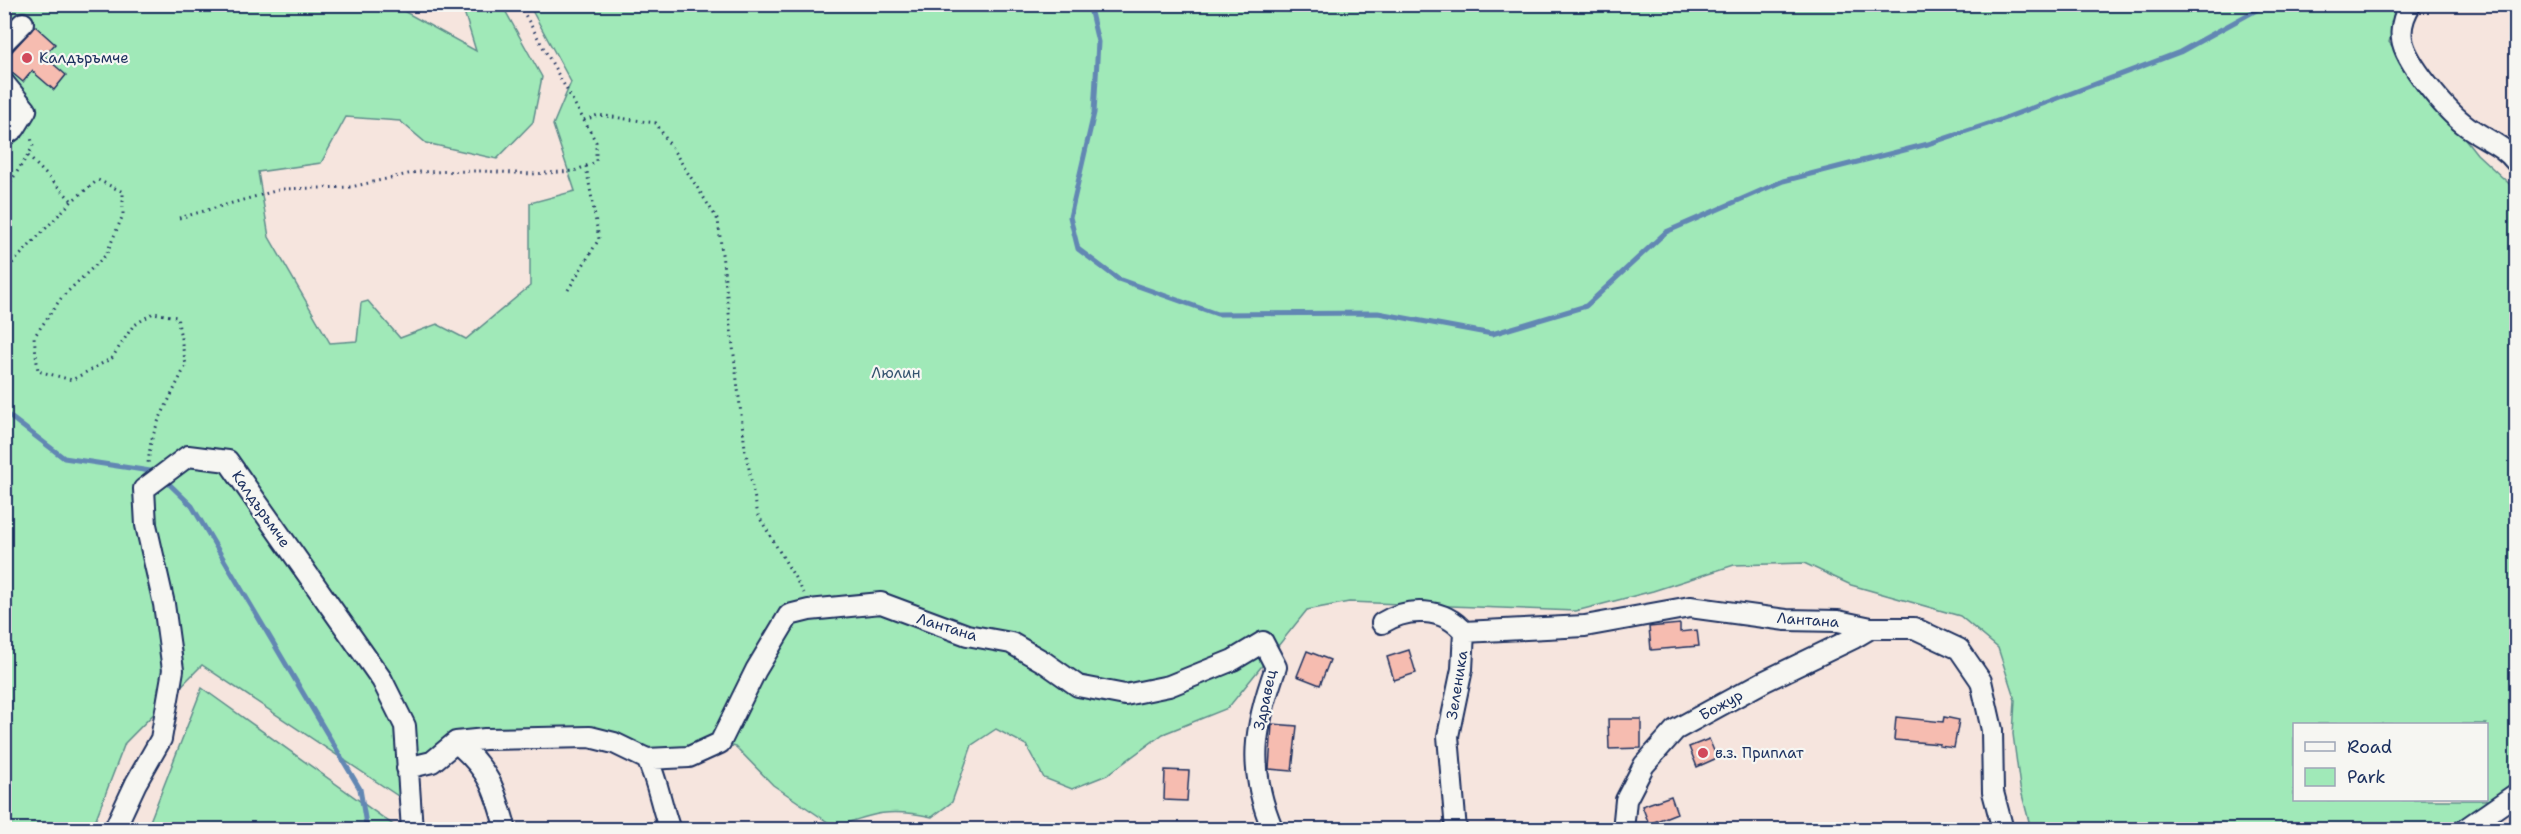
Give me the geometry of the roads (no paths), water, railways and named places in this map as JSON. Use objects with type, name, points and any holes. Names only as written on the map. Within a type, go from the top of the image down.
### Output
[{"type":"street","points":[[2411,4],[2403,16],[2402,40],[2422,78],[2464,124],[2510,153],[2517,162]]},
{"type":"street","points":[[4,42],[23,23]]},
{"type":"street","points":[[4,83],[26,110],[15,128],[4,136]]},
{"type":"street","name":"Калдъръмче","points":[[114,830],[136,783],[161,739],[173,670],[164,604],[147,525],[148,486],[188,456],[228,461],[382,680],[405,726],[412,830]]},
{"type":"street","points":[[407,768],[432,762],[456,742],[590,737],[614,743],[647,759],[689,758],[720,743],[756,670],[789,615],[808,601]]},
{"type":"street","name":"Лантана","points":[[789,615],[809,610],[881,603],[967,635],[1011,643],[1044,662],[1078,686],[1125,694],[1169,686],[1233,660],[1263,642]]},
{"type":"street","name":"Лантана","points":[[1464,632],[1585,626],[1690,607],[1786,620],[1838,621],[1871,628],[1914,628],[1959,649],[1981,681],[1992,729],[1993,792],[2003,830]]},
{"type":"street","name":"Зеленика","points":[[1382,624],[1396,615],[1420,611],[1456,622],[1464,632],[1462,669],[1448,736],[1456,830]]},
{"type":"street","name":"Божур","points":[[1623,830],[1626,800],[1644,765],[1675,730],[1765,681],[1871,628]]},
{"type":"street","name":"Здравец","points":[[1263,642],[1276,667],[1263,704],[1257,741],[1256,779],[1263,807],[1273,830]]},
{"type":"street","points":[[456,742],[476,759],[488,775],[506,830]]},
{"type":"street","points":[[647,759],[655,776],[670,830]]},
{"type":"street","points":[[2464,830],[2517,794]]},
{"type":"waterway","points":[[1089,4],[1098,42],[1094,113],[1070,217],[1078,249],[1118,279],[1217,314],[1378,313],[1492,334],[1586,306],[1666,232],[1783,181],[1928,144],[2000,120],[2180,52],[2260,8],[2275,4]]},
{"type":"waterway","points":[[4,412],[64,458],[157,472]]},
{"type":"waterway","points":[[164,479],[192,506],[360,789],[367,830]]},
{"type":"place","name":"Калдъръмче","points":[[27,58]]},
{"type":"place","name":"в.з. Приплат","points":[[1703,753]]},
{"type":"park label","name":"Люлин","points":[[896,373]]}]
